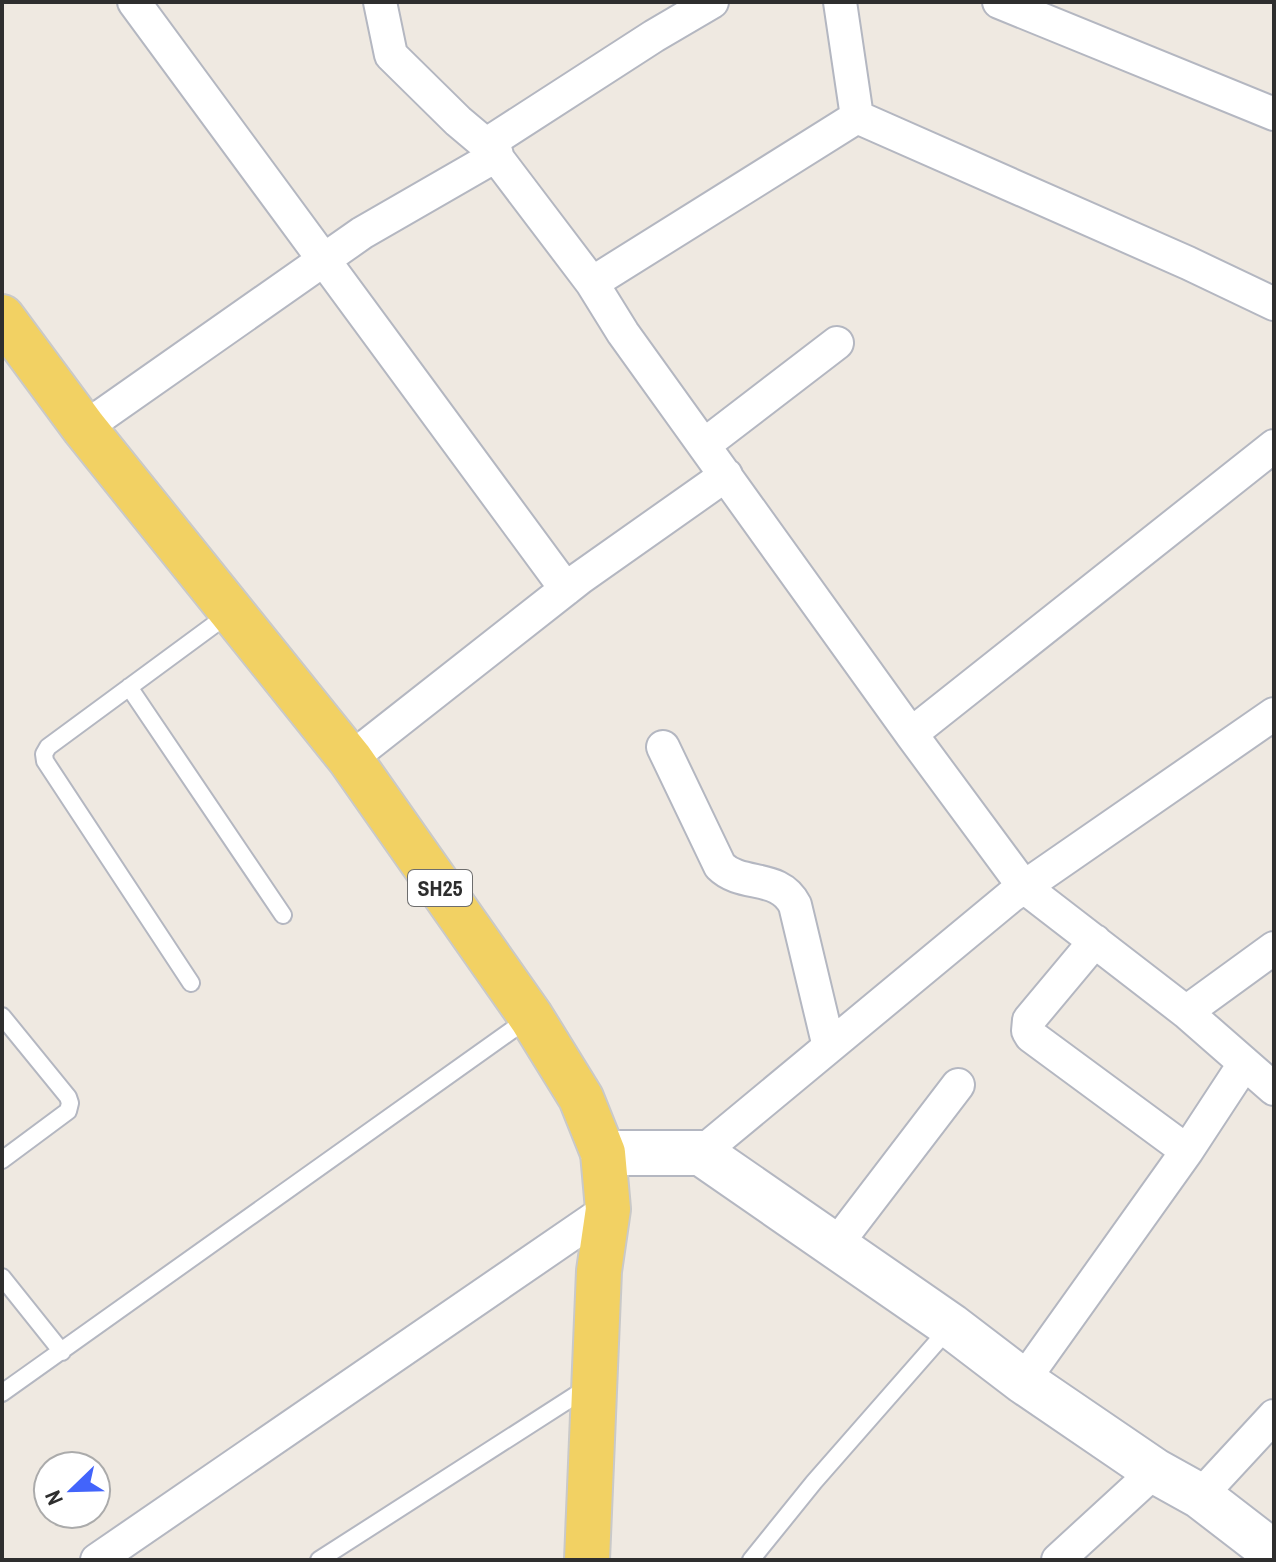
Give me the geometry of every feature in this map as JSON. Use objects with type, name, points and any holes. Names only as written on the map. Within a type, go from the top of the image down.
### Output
[{"type":"main road","name":"SH25","points":[[2,317],[84,428],[350,759],[531,1017],[581,1098],[603,1153],[608,1209],[599,1271],[587,1560]]},
{"type":"street","points":[[134,2],[566,589]]},
{"type":"street","points":[[380,2],[391,55],[458,121],[496,153]]},
{"type":"street","points":[[712,2],[493,140],[498,159],[592,283],[623,333],[1024,887],[1186,1012],[1274,1089]]},
{"type":"street","points":[[840,2],[857,117]]},
{"type":"street","points":[[999,2],[1274,114]]},
{"type":"street","points":[[592,283],[857,117]]},
{"type":"street","points":[[857,117],[1274,304]]},
{"type":"street","points":[[84,428],[362,233],[496,153]]},
{"type":"street","points":[[704,445],[837,343]]},
{"type":"street","points":[[911,734],[1274,446]]},
{"type":"street","points":[[350,759],[566,589],[726,475]]},
{"type":"street","points":[[701,1153],[1024,887],[1274,714]]},
{"type":"street","points":[[663,747],[720,866],[731,874],[783,889],[795,905],[829,1047]]},
{"type":"street","points":[[1095,941],[1029,1020],[1028,1031],[1187,1151]]},
{"type":"street","points":[[1186,1012],[1274,948]]},
{"type":"street","points":[[1023,1381],[1187,1151],[1244,1064]]},
{"type":"street","points":[[835,1246],[958,1085]]},
{"type":"street","points":[[603,1153],[701,1153],[951,1326],[1023,1381],[1155,1471],[1200,1496],[1274,1553]]},
{"type":"street","points":[[97,1560],[608,1209]]},
{"type":"street","points":[[1200,1496],[1274,1416]]},
{"type":"street","points":[[1058,1560],[1155,1471]]},
{"type":"lane","points":[[191,983],[45,761],[44,754],[48,747],[233,611]]},
{"type":"lane","points":[[129,687],[283,915]]},
{"type":"lane","points":[[2,1016],[70,1103],[68,1111],[2,1160]]},
{"type":"lane","points":[[2,1393],[531,1017]]},
{"type":"lane","points":[[2,1277],[62,1352]]},
{"type":"lane","points":[[751,1560],[814,1482],[951,1326]]},
{"type":"lane","points":[[319,1560],[595,1384]]}]
